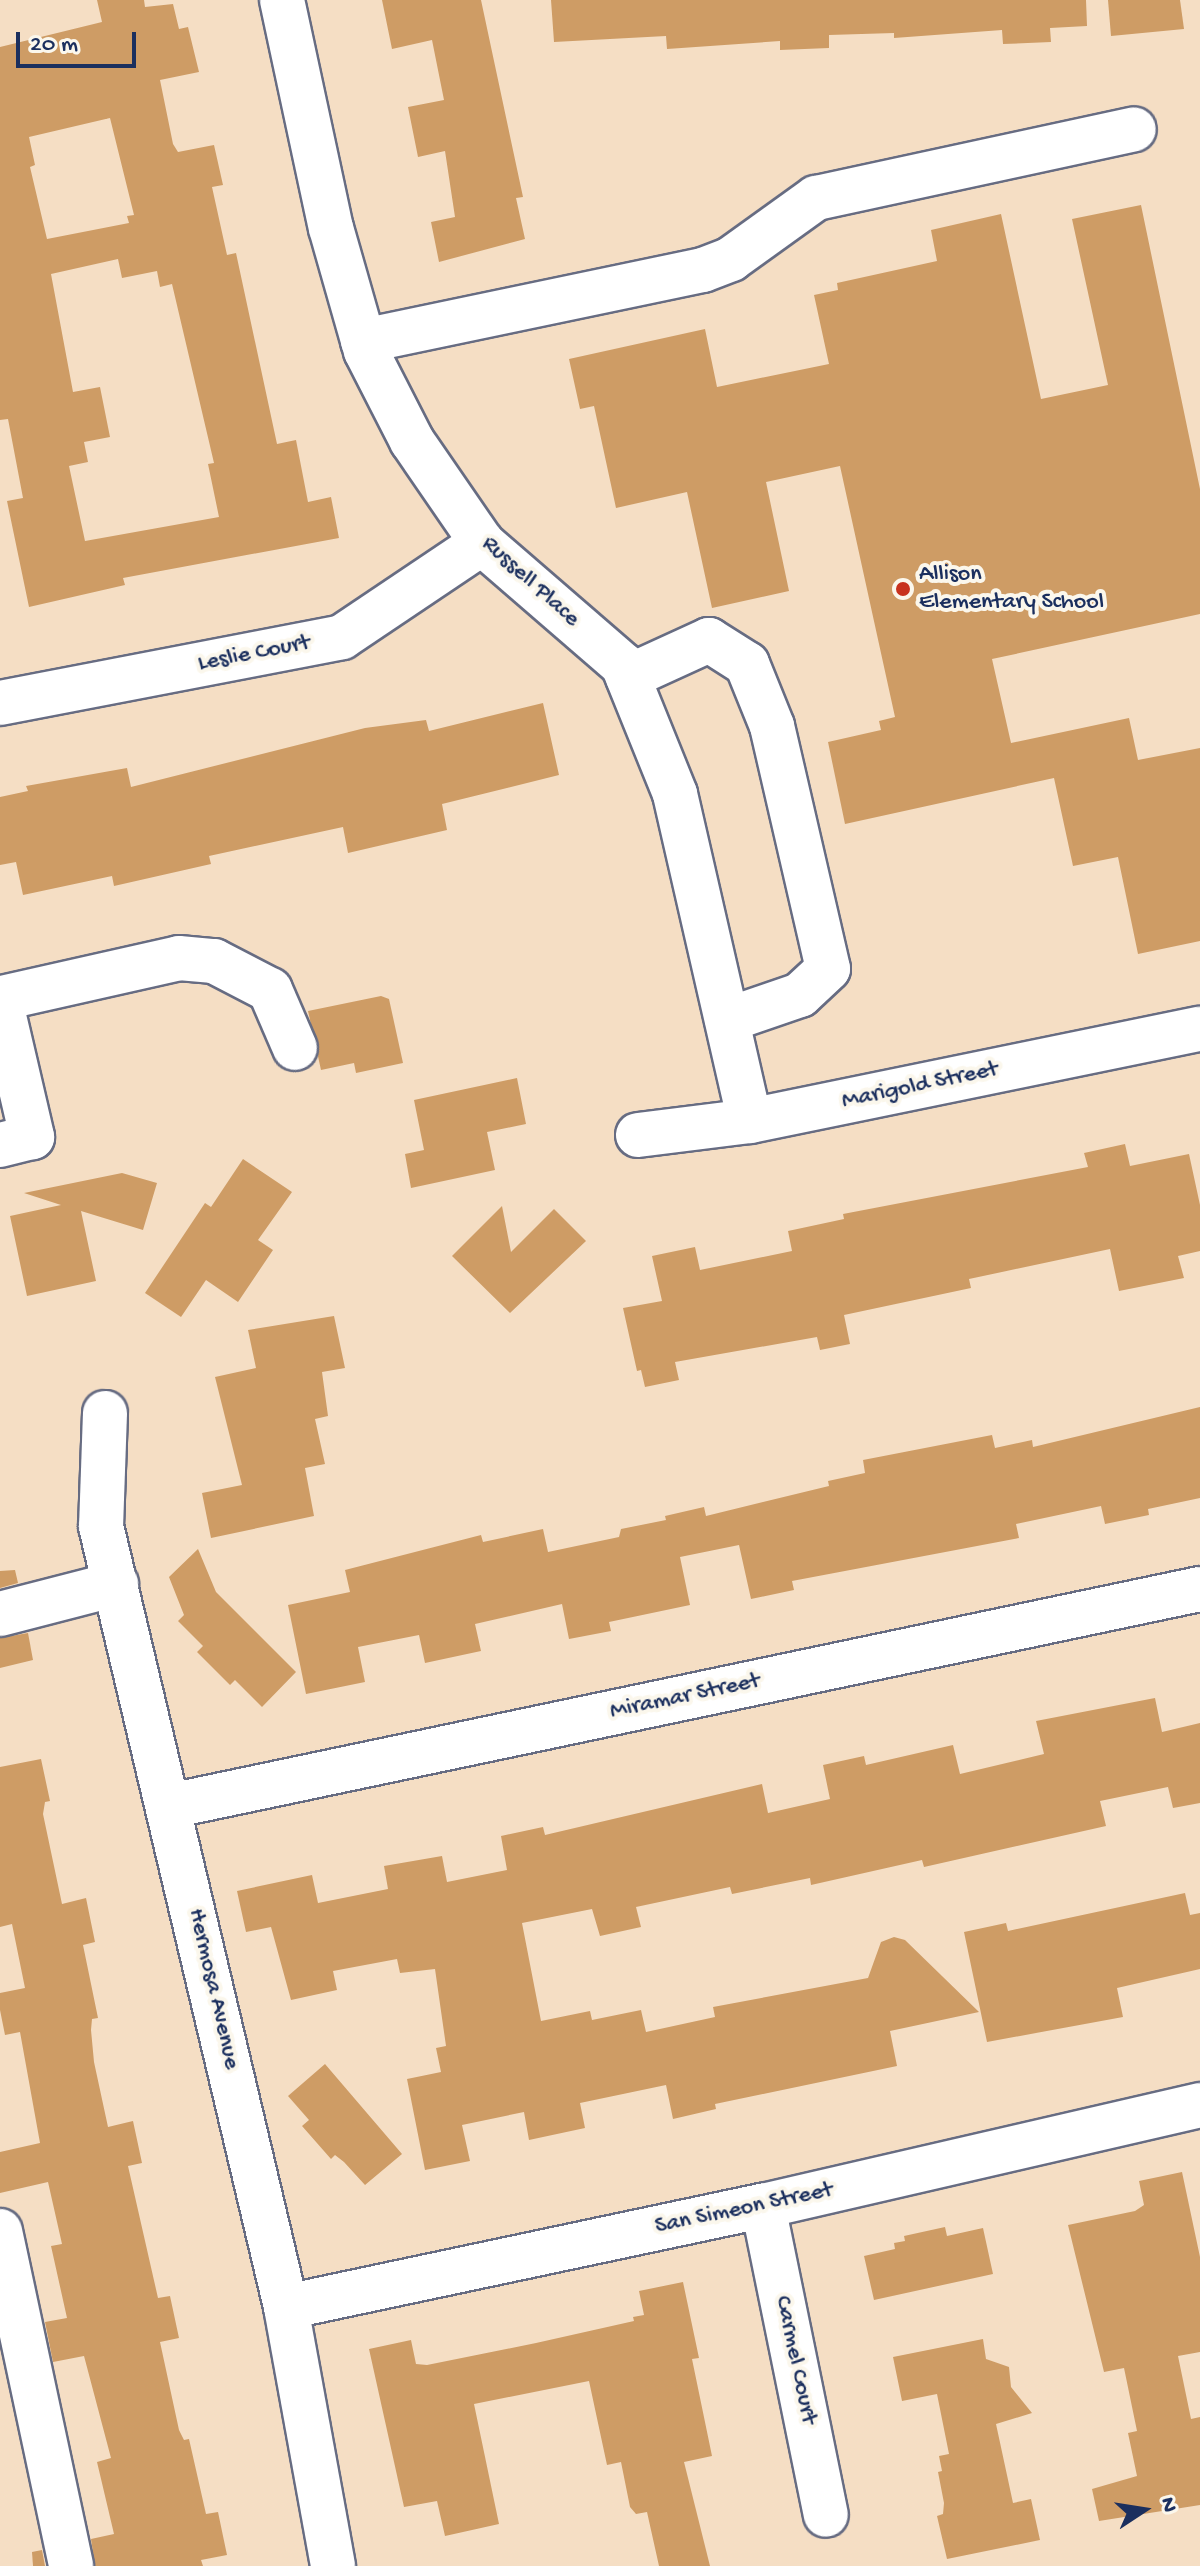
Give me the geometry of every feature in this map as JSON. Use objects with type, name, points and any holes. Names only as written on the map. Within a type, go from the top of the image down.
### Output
[{"type":"street","name":"Russell Place","points":[[282,0],[331,228],[363,341],[412,441],[482,543],[623,665],[675,794],[750,1121]]},
{"type":"street","points":[[363,341],[703,270],[731,259],[816,198],[1134,129]]},
{"type":"street","name":"Leslie Court","points":[[0,703],[342,637],[482,543]]},
{"type":"street","points":[[628,677],[709,640],[747,664],[772,726],[828,969],[800,995],[727,1020]]},
{"type":"street","points":[[0,1145],[32,1137],[1,998],[179,958],[214,961],[270,990],[295,1048]]},
{"type":"street","name":"Marigold Street","points":[[638,1135],[750,1121],[1200,1029]]},
{"type":"street","name":"Hermosa Avenue","points":[[105,1413],[101,1526],[170,1806],[286,2307],[333,2566]]},
{"type":"street","points":[[0,1614],[116,1584]]},
{"type":"street","name":"Miramar Street","points":[[170,1806],[1200,1589]]},
{"type":"street","name":"San Simeon Street","points":[[286,2307],[763,2206],[1200,2105]]},
{"type":"street","name":"Carmel Court","points":[[763,2206],[826,2515]]},
{"type":"street","points":[[0,2231],[71,2566]]},
{"type":"building","points":[[97,0],[144,0],[145,7],[173,4],[179,29],[188,27],[199,72],[160,80],[173,144],[178,152],[214,145],[223,185],[212,187],[227,255],[236,253],[277,444],[296,440],[308,502],[331,497],[339,538],[123,578],[125,585],[29,607],[7,501],[23,498],[8,419],[0,420],[0,47],[102,22]],"holes":[[[110,118],[134,215],[127,216],[129,223],[47,239],[30,167],[35,165],[29,137]],[[118,259],[122,278],[157,271],[160,287],[172,284],[214,463],[208,464],[219,517],[85,541],[69,466],[88,462],[84,442],[110,437],[100,387],[73,392],[51,274]]]},
{"type":"building","points":[[382,0],[481,0],[523,197],[516,198],[525,239],[439,262],[431,222],[455,217],[445,151],[418,157],[408,107],[444,100],[432,40],[392,49]]},
{"type":"building","points":[[551,0],[1086,0],[1087,26],[1050,28],[1051,42],[1003,44],[1002,30],[894,38],[894,33],[829,35],[829,48],[780,50],[780,41],[667,49],[666,36],[554,42]]},
{"type":"building","points":[[1108,0],[1180,0],[1184,29],[1111,36]]},
{"type":"building","points":[[1141,205],[1200,489],[1200,614],[992,659],[1011,743],[1129,718],[1138,760],[1200,748],[1200,941],[1138,954],[1118,857],[1073,866],[1054,778],[845,824],[828,742],[881,730],[879,721],[895,717],[840,466],[766,482],[789,591],[712,608],[687,492],[616,508],[594,406],[580,409],[569,359],[705,329],[717,387],[829,364],[814,295],[838,290],[837,283],[937,261],[931,230],[1001,214],[1041,399],[1108,385],[1072,219]]},
{"type":"building","points":[[543,703],[559,775],[442,804],[447,830],[348,853],[343,827],[209,856],[211,864],[114,886],[112,876],[23,895],[16,862],[0,865],[0,797],[28,791],[26,786],[127,768],[131,787],[365,728],[426,720],[429,731]]},
{"type":"building","points":[[381,996],[389,999],[403,1063],[356,1073],[354,1063],[321,1070],[308,1011]]},
{"type":"building","points":[[517,1078],[526,1124],[487,1132],[495,1170],[411,1188],[405,1154],[424,1150],[414,1100]]},
{"type":"building","points":[[1125,1144],[1130,1166],[1189,1154],[1200,1205],[1200,1251],[1178,1256],[1184,1278],[1119,1291],[1110,1249],[969,1279],[971,1288],[844,1315],[850,1344],[820,1350],[817,1337],[675,1362],[679,1380],[645,1387],[641,1370],[637,1371],[623,1308],[662,1301],[652,1256],[695,1247],[700,1270],[792,1251],[788,1231],[844,1219],[843,1214],[1088,1167],[1084,1153]]},
{"type":"building","points":[[243,1159],[292,1192],[258,1240],[273,1250],[238,1302],[206,1280],[181,1317],[145,1293],[205,1203],[211,1207]]},
{"type":"building","points":[[122,1173],[157,1183],[143,1230],[81,1211],[96,1281],[27,1296],[10,1216],[61,1205],[24,1193]]},
{"type":"building","points":[[502,1206],[511,1252],[554,1209],[586,1241],[510,1313],[452,1256]]},
{"type":"building","points":[[334,1316],[345,1368],[322,1372],[328,1416],[315,1419],[325,1464],[305,1468],[314,1516],[211,1538],[202,1493],[242,1485],[215,1377],[256,1368],[248,1330]]},
{"type":"building","points":[[1200,1407],[1200,1498],[1148,1509],[1149,1515],[1105,1524],[1101,1506],[1016,1524],[1019,1538],[792,1581],[794,1590],[751,1599],[739,1545],[680,1557],[690,1605],[609,1622],[611,1631],[569,1639],[562,1604],[475,1624],[481,1651],[425,1663],[419,1635],[358,1647],[365,1682],[306,1694],[288,1605],[350,1592],[345,1570],[481,1535],[483,1542],[543,1529],[548,1552],[619,1537],[621,1529],[666,1520],[665,1516],[704,1507],[706,1516],[829,1486],[828,1481],[865,1473],[863,1460],[992,1435],[995,1448],[1032,1440],[1033,1447]]},
{"type":"building","points":[[198,1549],[216,1592],[296,1672],[262,1707],[235,1680],[230,1685],[197,1652],[203,1646],[178,1621],[184,1615],[169,1577]]},
{"type":"building","points":[[15,1570],[18,1583],[0,1588],[0,1571]]},
{"type":"building","points":[[28,1633],[33,1660],[0,1668],[0,1638]]},
{"type":"building","points":[[1155,1698],[1162,1732],[1200,1723],[1200,1803],[1173,1808],[1168,1787],[1100,1801],[1106,1826],[924,1867],[922,1860],[811,1885],[810,1878],[732,1894],[730,1887],[636,1907],[641,1927],[600,1936],[592,1909],[522,1923],[541,2021],[590,2011],[592,2020],[641,2010],[646,2032],[715,2017],[713,2007],[868,1978],[881,1942],[894,1937],[905,1940],[979,2012],[890,2031],[897,2066],[715,2104],[716,2109],[673,2119],[666,2085],[580,2103],[585,2128],[529,2140],[524,2112],[462,2125],[470,2161],[425,2170],[407,2079],[441,2072],[436,2048],[446,2046],[435,1969],[400,1973],[397,1959],[333,1971],[337,1990],[291,2000],[271,1927],[246,1932],[237,1891],[312,1875],[318,1903],[388,1889],[384,1866],[442,1856],[447,1882],[507,1870],[501,1836],[543,1827],[545,1835],[762,1784],[768,1813],[830,1799],[823,1765],[864,1756],[866,1765],[953,1745],[960,1774],[1044,1754],[1036,1721]]},
{"type":"building","points":[[41,1759],[50,1801],[45,1802],[43,1814],[62,1904],[86,1898],[95,1942],[83,1945],[98,2018],[92,2019],[91,2030],[94,2062],[108,2127],[133,2121],[142,2163],[128,2166],[158,2298],[170,2296],[179,2338],[160,2342],[179,2430],[184,2440],[189,2439],[206,2514],[218,2512],[227,2555],[201,2560],[203,2566],[95,2566],[91,2539],[114,2534],[97,2462],[111,2458],[84,2356],[53,2362],[45,2322],[67,2318],[51,2246],[62,2244],[48,2182],[0,2193],[0,2152],[40,2143],[20,2032],[5,2035],[0,2010],[0,1993],[25,1988],[12,1924],[0,1927],[0,1767]]},
{"type":"building","points":[[1185,1893],[1190,1915],[1200,1913],[1200,1969],[1117,1988],[1123,2017],[987,2042],[964,1932],[1006,1923],[1008,1931]]},
{"type":"building","points":[[325,2064],[402,2154],[365,2185],[335,2155],[331,2159],[302,2126],[309,2120],[288,2096]]},
{"type":"building","points":[[1182,2172],[1200,2257],[1200,2352],[1178,2356],[1191,2419],[1200,2417],[1200,2505],[1099,2521],[1092,2489],[1137,2476],[1128,2433],[1137,2431],[1124,2368],[1104,2372],[1068,2225],[1135,2211],[1144,2205],[1139,2181]]},
{"type":"building","points":[[945,2227],[947,2236],[983,2228],[993,2274],[874,2300],[864,2256],[895,2249],[894,2243],[905,2241],[904,2236]]},
{"type":"building","points":[[683,2282],[699,2358],[692,2359],[712,2456],[684,2462],[710,2566],[659,2566],[647,2512],[636,2514],[630,2507],[621,2462],[607,2465],[589,2381],[474,2404],[499,2524],[445,2536],[437,2501],[404,2507],[369,2349],[411,2340],[416,2364],[427,2365],[536,2343],[634,2321],[633,2317],[644,2315],[639,2291]]},
{"type":"building","points":[[983,2339],[986,2359],[1009,2367],[1011,2387],[1032,2413],[996,2424],[1013,2503],[1031,2499],[1040,2540],[947,2559],[937,2516],[943,2514],[944,2503],[938,2472],[942,2471],[939,2456],[949,2454],[937,2394],[902,2401],[893,2357]]},
{"type":"building","points":[[42,2550],[45,2566],[33,2566],[32,2552]]},
{"type":"place","name":"Allison Elementary School","points":[[903,589]]}]
